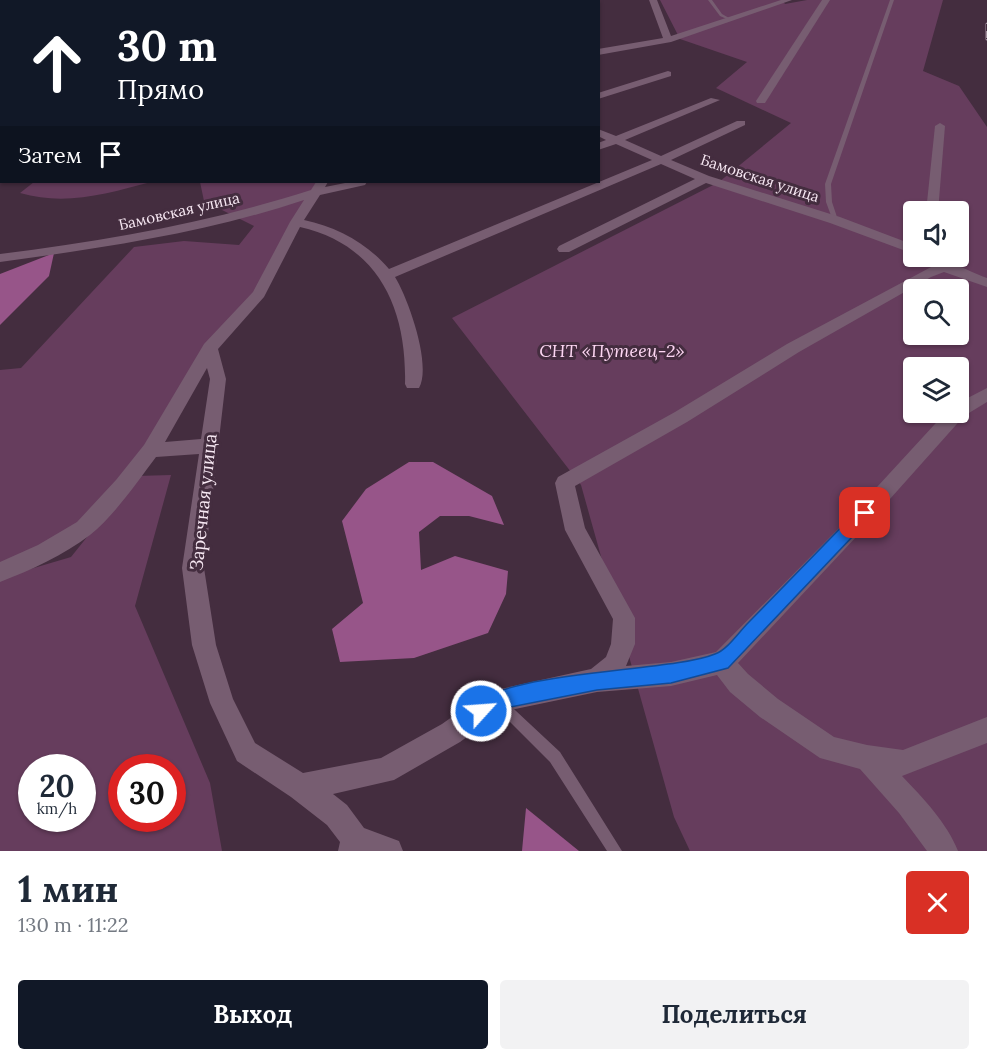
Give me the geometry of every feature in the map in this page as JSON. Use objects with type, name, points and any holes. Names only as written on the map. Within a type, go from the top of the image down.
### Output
[{"type":"street","points":[[653,0],[668,40]]},
{"type":"street","points":[[761,101],[826,0]]},
{"type":"street","points":[[600,52],[668,40],[783,1]]},
{"type":"street","points":[[600,95],[668,74]]},
{"type":"street","points":[[600,146],[715,99]]},
{"type":"street","points":[[387,275],[662,160],[741,123]]},
{"type":"street","points":[[933,201],[940,126]]},
{"type":"street","name":"Бамовская улица","points":[[600,133],[705,179],[836,220],[903,246]]},
{"type":"street","points":[[564,249],[705,179]]},
{"type":"street","name":"Бамовская улица","points":[[0,258],[113,243],[267,208],[319,187],[341,188],[358,183]]},
{"type":"street","points":[[0,572],[45,552],[84,528],[123,486],[150,450],[210,348],[259,294],[296,222],[319,187]]},
{"type":"street","points":[[296,222],[315,226],[370,255],[387,275],[414,354],[413,384]]},
{"type":"street","points":[[597,680],[614,664],[623,644],[624,618],[575,530],[565,483],[681,417],[793,348],[926,274],[944,267],[987,283]]},
{"type":"street","name":"Заречная улица","points":[[210,348],[218,379],[193,568],[204,645],[222,703],[246,752],[301,787],[337,815],[354,845]]},
{"type":"street","points":[[969,405],[987,394]]},
{"type":"street","points":[[301,787],[385,771],[451,733],[496,700],[597,680],[671,674],[722,662],[850,530],[948,423]]},
{"type":"street","points":[[150,450],[209,446]]},
{"type":"street","points":[[722,662],[739,683],[777,714],[829,749],[903,763],[987,730]]},
{"type":"street","points":[[867,758],[909,803],[944,851]]},
{"type":"street","points":[[354,845],[389,851]]},
{"type":"lane","points":[[710,0],[721,15],[728,19]]},
{"type":"lane","points":[[836,220],[829,202],[828,184],[892,0]]},
{"type":"lane","points":[[496,700],[555,757],[615,851]]},
{"type":"green space","name":"СНТ «Путеец-2»","points":[[660,0],[782,0],[785,4],[807,0],[943,0],[923,71],[959,86],[987,127],[987,851],[690,851],[674,817],[581,485],[452,318],[719,182],[791,123],[716,88],[747,62],[680,39]]},
{"type":"green space","points":[[33,183],[147,183],[86,197],[53,198],[20,193]]},
{"type":"green space","points":[[200,183],[321,183],[259,294],[210,348],[151,450],[84,528],[0,572],[0,370],[21,368],[134,247],[184,241],[239,245],[254,226],[204,201]]},
{"type":"green space","points":[[171,475],[135,606],[210,783],[222,851],[0,851],[0,578],[71,557],[136,476]]},
{"type":"shaded area","points":[[54,253],[49,276],[0,325],[0,274]]},
{"type":"shaded area","points":[[409,462],[433,462],[492,496],[504,525],[469,516],[440,516],[419,532],[421,570],[455,556],[508,571],[506,594],[488,633],[414,658],[340,662],[332,629],[363,603],[342,521],[366,489]]},
{"type":"shaded area","points":[[526,808],[579,851],[522,851]]},
{"type":"railway","points":[[987,24],[987,39]]},
{"type":"route","points":[[481,711],[496,700],[597,680],[671,674],[722,662],[865,513]]}]
